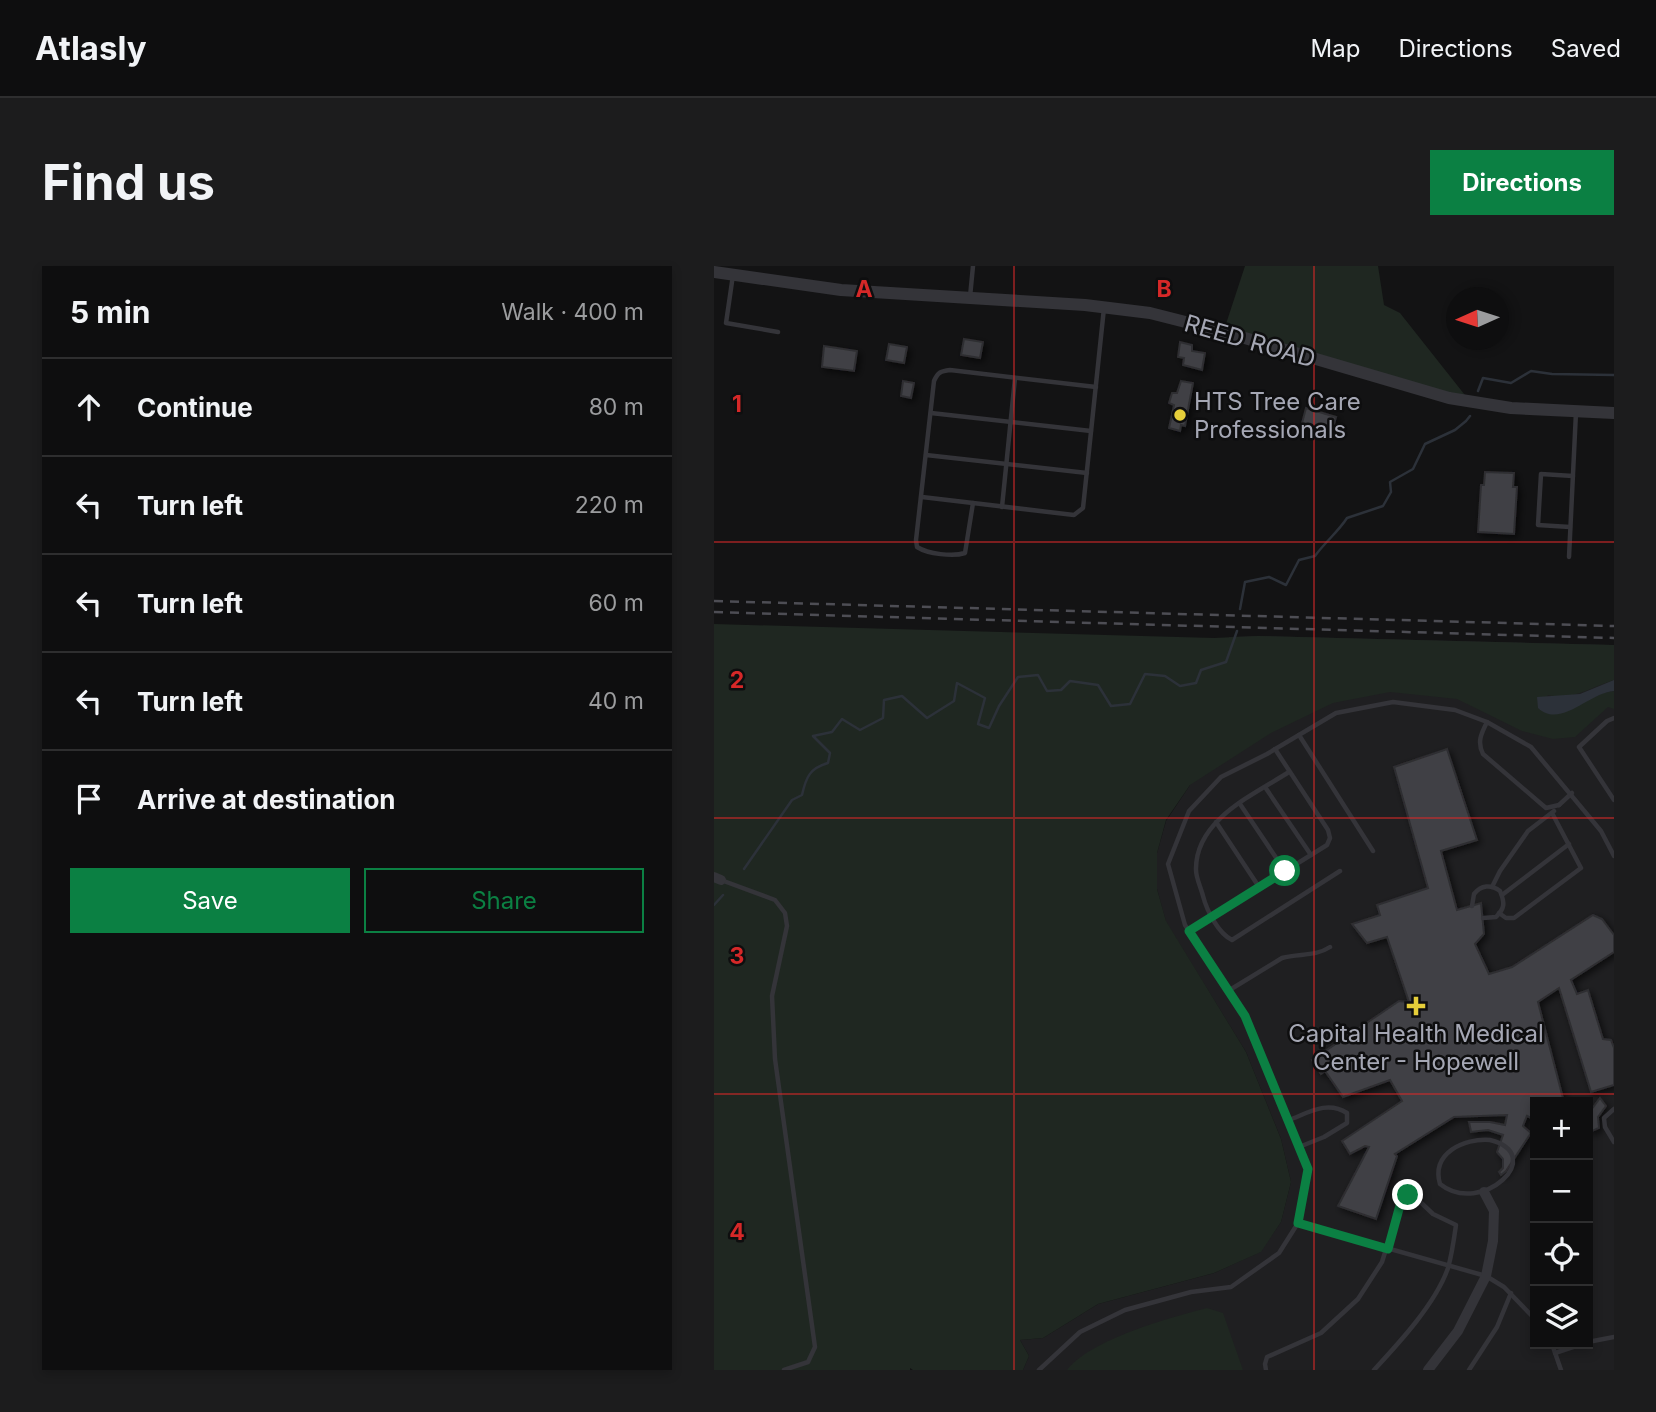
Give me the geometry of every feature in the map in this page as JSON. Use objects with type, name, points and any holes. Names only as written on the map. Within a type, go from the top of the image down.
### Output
[{"type":"street","name":"REED ROAD","points":[[714,272],[841,290],[1105,307],[1150,313],[1448,398],[1511,408],[1614,413]]},
{"type":"street","points":[[1428,1370],[1458,1331],[1486,1276],[1493,1241],[1494,1211],[1485,1192]]},
{"type":"lane","points":[[970,298],[973,266]]},
{"type":"lane","points":[[733,274],[726,323],[778,332]]},
{"type":"lane","points":[[922,497],[1074,515],[1083,508],[1105,307]]},
{"type":"lane","points":[[973,503],[965,552],[958,555],[946,554],[922,551],[917,547],[934,381],[942,371],[1096,387]]},
{"type":"lane","points":[[1002,507],[1015,378]]},
{"type":"lane","points":[[1569,557],[1576,411]]},
{"type":"lane","points":[[931,414],[1091,431]]},
{"type":"lane","points":[[926,455],[1087,473]]},
{"type":"lane","points":[[1570,527],[1538,525],[1541,474],[1573,476]]},
{"type":"lane","points":[[1039,1370],[1080,1332],[1125,1310],[1191,1292],[1231,1287],[1279,1253],[1298,1223],[1308,1169],[1245,1016],[1185,925],[1168,864],[1189,811],[1221,777],[1336,713],[1393,702],[1455,710],[1487,722],[1531,747],[1601,831],[1614,856]]},
{"type":"lane","points":[[1614,718],[1607,721],[1579,747],[1614,800]]},
{"type":"lane","points":[[1487,722],[1480,738],[1479,747],[1483,754],[1546,807],[1559,805]]},
{"type":"lane","points":[[1299,735],[1373,850]]},
{"type":"lane","points":[[1189,931],[1327,845],[1330,838],[1328,831],[1275,749]]},
{"type":"lane","points":[[1289,772],[1216,822],[1202,841],[1196,870],[1206,907],[1225,936],[1232,940],[1340,871]]},
{"type":"lane","points":[[1265,787],[1311,855]]},
{"type":"lane","points":[[1492,887],[1528,831],[1572,793]]},
{"type":"lane","points":[[1240,804],[1285,871]]},
{"type":"lane","points":[[1499,913],[1506,918],[1514,918],[1581,868],[1552,813]]},
{"type":"lane","points":[[1216,822],[1259,887]]},
{"type":"lane","points":[[1502,895],[1569,844]]},
{"type":"lane","points":[[718,878],[775,900],[785,913],[787,926],[772,996],[775,1059],[815,1347],[808,1362],[784,1370]]},
{"type":"lane","points":[[1472,906],[1477,890],[1487,886],[1500,891],[1504,905],[1499,913],[1490,919],[1483,918]]},
{"type":"lane","points":[[1228,991],[1282,958],[1313,955],[1330,947]]},
{"type":"lane","points":[[1289,1120],[1321,1107],[1339,1107],[1347,1113],[1347,1123],[1338,1130],[1299,1147]]},
{"type":"lane","points":[[1614,1109],[1604,1118],[1605,1127],[1614,1142]]},
{"type":"lane","points":[[1482,1140],[1505,1144],[1511,1150],[1514,1162],[1509,1173],[1485,1192],[1458,1193],[1440,1184],[1437,1175],[1439,1165],[1450,1151],[1459,1145],[1482,1140]]},
{"type":"lane","points":[[1266,1370],[1267,1357],[1321,1333],[1357,1298],[1388,1249],[1402,1198],[1414,1196],[1433,1214],[1456,1225],[1449,1266],[1445,1277],[1410,1332],[1374,1370]]},
{"type":"lane","points":[[1298,1223],[1486,1276],[1511,1293],[1530,1314]]},
{"type":"lane","points":[[1468,1370],[1497,1326],[1511,1293]]},
{"type":"lane","points":[[1593,1341],[1614,1337]]},
{"type":"lane","points":[[1554,1349],[1561,1370]]},
{"type":"lane","points":[[1555,1353],[1567,1349]]},
{"type":"shaded area","points":[[1245,266],[1378,266],[1384,305],[1400,313],[1472,404],[1224,330]]},
{"type":"shaded area","points":[[714,624],[1214,638],[1258,636],[1614,645],[1614,680],[1574,695],[1548,695],[1538,708],[1549,714],[1614,691],[1614,709],[1608,707],[1575,737],[1553,739],[1522,731],[1457,699],[1390,692],[1333,703],[1271,733],[1190,785],[1166,820],[1157,853],[1157,889],[1166,921],[1246,1052],[1281,1139],[1291,1182],[1281,1222],[1261,1252],[1214,1273],[1098,1304],[1043,1338],[1020,1340],[1029,1356],[1023,1370],[714,1370]]},
{"type":"shaded area","name":"Capital Health Medical Center - Hopewell","points":[[1229,637],[1614,645],[1614,1370],[1023,1370],[1029,1356],[1020,1340],[1043,1338],[1098,1304],[1214,1273],[1260,1252],[1281,1222],[1291,1182],[1281,1139],[1246,1052],[1166,922],[1157,889],[1157,853],[1166,821],[1190,785]]},
{"type":"shaded area","points":[[1614,680],[1614,691],[1594,697],[1565,712],[1547,713],[1538,708],[1537,697],[1580,694]]},
{"type":"shaded area","points":[[1207,1308],[1223,1313],[1243,1370],[1067,1370],[1078,1359],[1112,1339]]},
{"type":"building","points":[[964,339],[983,342],[980,358],[961,355]]},
{"type":"building","points":[[1180,342],[1192,345],[1192,351],[1205,353],[1202,370],[1183,365],[1184,358],[1178,357]]},
{"type":"building","points":[[889,344],[907,347],[904,363],[886,360]]},
{"type":"building","points":[[824,346],[857,351],[854,371],[822,367]]},
{"type":"building","points":[[903,381],[914,383],[911,398],[901,396]]},
{"type":"building","name":"HTS Tree Care Professionals","points":[[1181,381],[1193,383],[1185,426],[1181,425],[1180,431],[1169,428],[1174,405],[1169,403],[1172,393],[1177,393]]},
{"type":"building","points":[[1306,408],[1336,417],[1332,432],[1302,423]]},
{"type":"building","points":[[1485,472],[1514,473],[1513,487],[1517,487],[1514,534],[1478,532],[1481,485],[1484,485]]},
{"type":"building","name":"Capital Health Medical Center - Hopewell","points":[[1447,749],[1477,840],[1441,851],[1457,910],[1481,903],[1484,934],[1475,944],[1489,974],[1512,967],[1593,915],[1602,919],[1614,935],[1614,952],[1571,980],[1577,994],[1588,990],[1603,1039],[1611,1040],[1614,1048],[1614,1085],[1591,1092],[1559,988],[1538,1002],[1563,1097],[1530,1097],[1530,1118],[1527,1116],[1523,1126],[1530,1135],[1506,1171],[1501,1175],[1499,1172],[1503,1168],[1503,1159],[1497,1152],[1503,1135],[1488,1130],[1471,1132],[1469,1122],[1505,1125],[1507,1115],[1454,1117],[1395,1154],[1397,1156],[1376,1219],[1338,1206],[1369,1147],[1365,1146],[1350,1154],[1342,1141],[1402,1101],[1390,1080],[1343,1097],[1325,1071],[1321,1074],[1312,1060],[1399,1001],[1409,1002],[1387,937],[1367,943],[1352,924],[1380,915],[1377,905],[1428,888],[1394,767]]},
{"type":"building","name":"Capital Health Medical Center - Hopewell","points":[[1600,1098],[1606,1106],[1598,1117],[1599,1128],[1593,1131],[1593,1107]]},
{"type":"waterway","points":[[1478,391],[1483,378],[1511,383],[1531,371],[1614,375]]},
{"type":"waterway","points":[[1240,609],[1245,582],[1269,577],[1286,585],[1299,560],[1315,556],[1347,518],[1383,506],[1391,492],[1390,482],[1413,469],[1425,444],[1455,430],[1470,416]]},
{"type":"waterway","points":[[744,869],[792,800],[802,795],[810,774],[828,763],[830,753],[813,736],[832,732],[842,719],[860,730],[883,718],[884,700],[902,696],[927,718],[954,701],[957,683],[985,698],[978,724],[989,728],[999,706],[1018,677],[1038,675],[1047,691],[1061,690],[1070,681],[1098,685],[1111,706],[1130,704],[1145,674],[1165,676],[1180,686],[1196,683],[1201,670],[1226,662],[1237,631]]},
{"type":"waterway","points":[[714,905],[723,895]]},
{"type":"railway","points":[[714,601],[1614,626]]},
{"type":"railway","points":[[714,612],[1614,638]]},
{"type":"place","name":"HTS Tree Care Professionals","points":[[1180,415]]},
{"type":"place","name":"Capital Health Medical Center - Hopewell","points":[[1416,1006]]},
{"type":"route","points":[[1285,871],[1189,931],[1245,1016],[1308,1169],[1298,1223],[1388,1249],[1402,1198],[1408,1195]]}]
